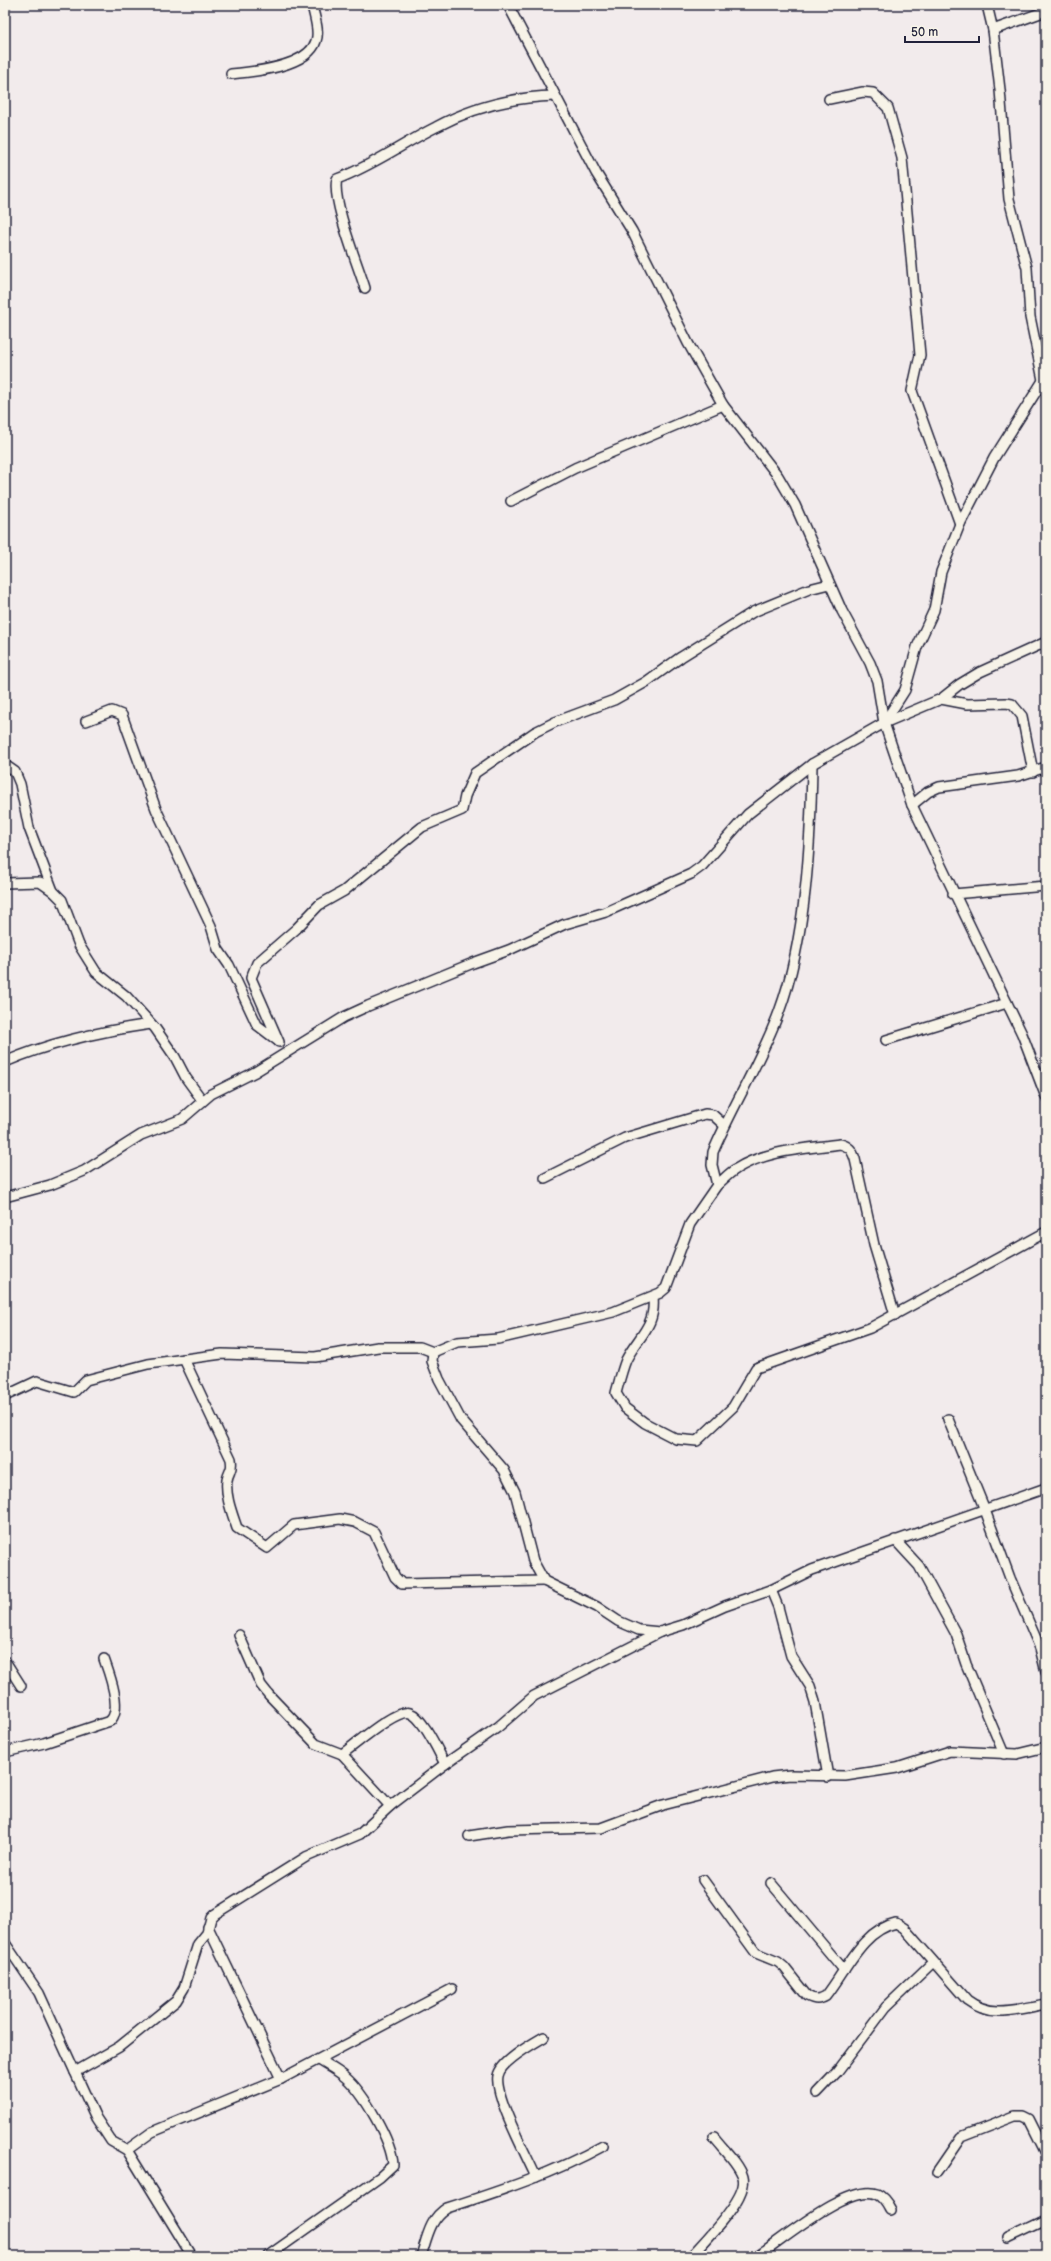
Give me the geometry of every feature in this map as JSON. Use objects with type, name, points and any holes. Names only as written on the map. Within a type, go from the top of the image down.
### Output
[{"type":"street","points":[[231,74],[254,72],[287,64],[309,53],[317,41],[317,28],[312,5]]},
{"type":"street","points":[[508,5],[596,173],[632,231],[688,343],[723,405],[757,447],[795,504],[829,584],[870,663],[876,681],[884,723],[912,804],[953,894],[1043,1076],[1046,1097]]},
{"type":"street","points":[[884,723],[905,690],[917,647],[934,610],[941,572],[960,524],[994,458],[1044,378],[1030,317],[1027,268],[1009,199],[993,30],[988,5]]},
{"type":"street","points":[[993,30],[1046,12]]},
{"type":"street","points":[[829,99],[863,92],[873,93],[888,108],[893,122],[902,158],[918,311],[920,355],[912,391],[960,524]]},
{"type":"street","points":[[365,288],[341,213],[335,186],[336,179],[360,171],[437,126],[490,105],[526,97],[555,96]]},
{"type":"street","points":[[512,501],[575,468],[723,405]]},
{"type":"street","points":[[279,1042],[251,978],[257,963],[296,929],[318,905],[344,890],[406,838],[422,827],[462,810],[465,796],[475,774],[543,727],[614,700],[646,682],[681,657],[752,612],[809,589],[829,584]]},
{"type":"street","points":[[5,1197],[50,1185],[84,1170],[141,1135],[182,1118],[202,1100],[255,1072],[291,1049],[368,1006],[473,962],[509,950],[565,924],[606,912],[691,874],[702,866],[748,814],[812,764],[884,723],[941,699],[960,684],[980,672],[1046,642]]},
{"type":"street","points":[[941,699],[967,704],[1006,702],[1012,704],[1018,710],[1023,721],[1033,772]]},
{"type":"street","points":[[86,721],[112,711],[122,714],[156,809],[211,926],[218,949],[229,965],[257,1025],[279,1042],[291,1049]]},
{"type":"street","points":[[717,1185],[712,1165],[713,1152],[724,1125],[738,1102],[779,1012],[791,972],[800,926],[812,818],[812,764]]},
{"type":"street","points":[[5,765],[15,772],[20,784],[29,828],[53,891]]},
{"type":"street","points":[[912,804],[928,792],[939,787],[1018,776],[1046,767]]},
{"type":"street","points":[[5,883],[40,882],[53,891],[62,900],[77,935],[79,945],[96,972],[126,996],[164,1039],[186,1078],[202,1100]]},
{"type":"street","points":[[953,894],[1046,886]]},
{"type":"street","points":[[886,1040],[1007,1003]]},
{"type":"street","points":[[5,1062],[25,1053],[108,1030],[151,1024]]},
{"type":"street","points":[[545,1178],[625,1138],[705,1114],[714,1115],[724,1125]]},
{"type":"street","points":[[5,1396],[37,1381],[74,1392],[86,1380],[148,1364],[222,1354],[315,1357],[378,1347],[420,1347],[433,1352],[457,1342],[498,1339],[613,1312],[653,1297],[666,1288],[690,1224],[717,1185],[735,1169],[761,1158],[789,1151],[840,1144],[847,1146],[852,1150],[855,1159],[874,1245],[895,1315]]},
{"type":"street","points":[[653,1297],[654,1309],[650,1325],[626,1360],[616,1393],[625,1408],[645,1423],[676,1440],[697,1441],[733,1407],[756,1368],[762,1364],[858,1333],[895,1315],[1046,1232]]},
{"type":"street","points":[[433,1352],[432,1361],[439,1379],[461,1420],[504,1470],[516,1492],[533,1561],[544,1581]]},
{"type":"street","points":[[184,1359],[231,1459],[232,1468],[227,1480],[228,1498],[237,1528],[267,1548],[294,1525],[340,1519],[355,1522],[374,1532],[395,1577],[402,1584],[544,1581],[597,1607],[618,1621],[639,1630],[660,1632]]},
{"type":"street","points":[[948,1419],[985,1510],[1010,1578],[1040,1648],[1046,1672]]},
{"type":"street","points":[[76,2072],[119,2047],[176,2001],[184,1988],[198,1944],[206,1934],[215,1914],[306,1857],[360,1834],[390,1806],[445,1764],[498,1727],[534,1696],[660,1632],[683,1625],[725,1606],[771,1590],[812,1570],[1046,1488]]},
{"type":"street","points":[[895,1540],[918,1566],[956,1634],[966,1664],[1004,1754]]},
{"type":"street","points":[[771,1590],[778,1607],[791,1656],[810,1686],[815,1702],[828,1777]]},
{"type":"street","points":[[239,1635],[261,1685],[316,1744],[342,1754],[390,1806]]},
{"type":"street","points":[[5,1752],[44,1743],[110,1721],[114,1717],[115,1709],[112,1681],[104,1659]]},
{"type":"street","points":[[5,1661],[21,1686]]},
{"type":"street","points":[[342,1754],[390,1718],[401,1712],[410,1713],[418,1719],[426,1730],[445,1764]]},
{"type":"street","points":[[469,1836],[508,1830],[601,1828],[663,1805],[772,1777],[790,1775],[828,1777],[897,1768],[950,1751],[1017,1754],[1046,1747]]},
{"type":"street","points":[[704,1880],[756,1953],[778,1962],[808,1996],[820,2000],[826,1996],[844,1970],[875,1932],[884,1925],[896,1922],[904,1928],[967,2000],[976,2007],[990,2012],[1046,2004]]},
{"type":"street","points":[[771,1883],[844,1970]]},
{"type":"street","points":[[208,1927],[281,2079]]},
{"type":"street","points":[[5,1943],[39,1993],[96,2118],[111,2141],[127,2150],[192,2256]]},
{"type":"street","points":[[816,2093],[837,2072],[886,2007],[933,1962]]},
{"type":"street","points":[[127,2150],[152,2132],[281,2079],[452,1989]]},
{"type":"street","points":[[536,2176],[502,2102],[498,2088],[498,2076],[502,2068],[516,2055],[544,2037]]},
{"type":"street","points":[[268,2256],[380,2177],[393,2165],[386,2141],[357,2089],[345,2077],[319,2060]]},
{"type":"street","points":[[937,2172],[961,2137],[1016,2116],[1023,2116],[1029,2119],[1046,2153]]},
{"type":"street","points":[[690,2256],[714,2230],[741,2192],[744,2185],[740,2172],[714,2137]]},
{"type":"street","points":[[421,2256],[433,2221],[439,2213],[446,2208],[498,2192],[580,2159],[604,2146]]},
{"type":"street","points":[[757,2256],[825,2208],[842,2199],[867,2192],[878,2194],[885,2200],[891,2210]]},
{"type":"street","points":[[1008,2237],[1046,2219]]}]
